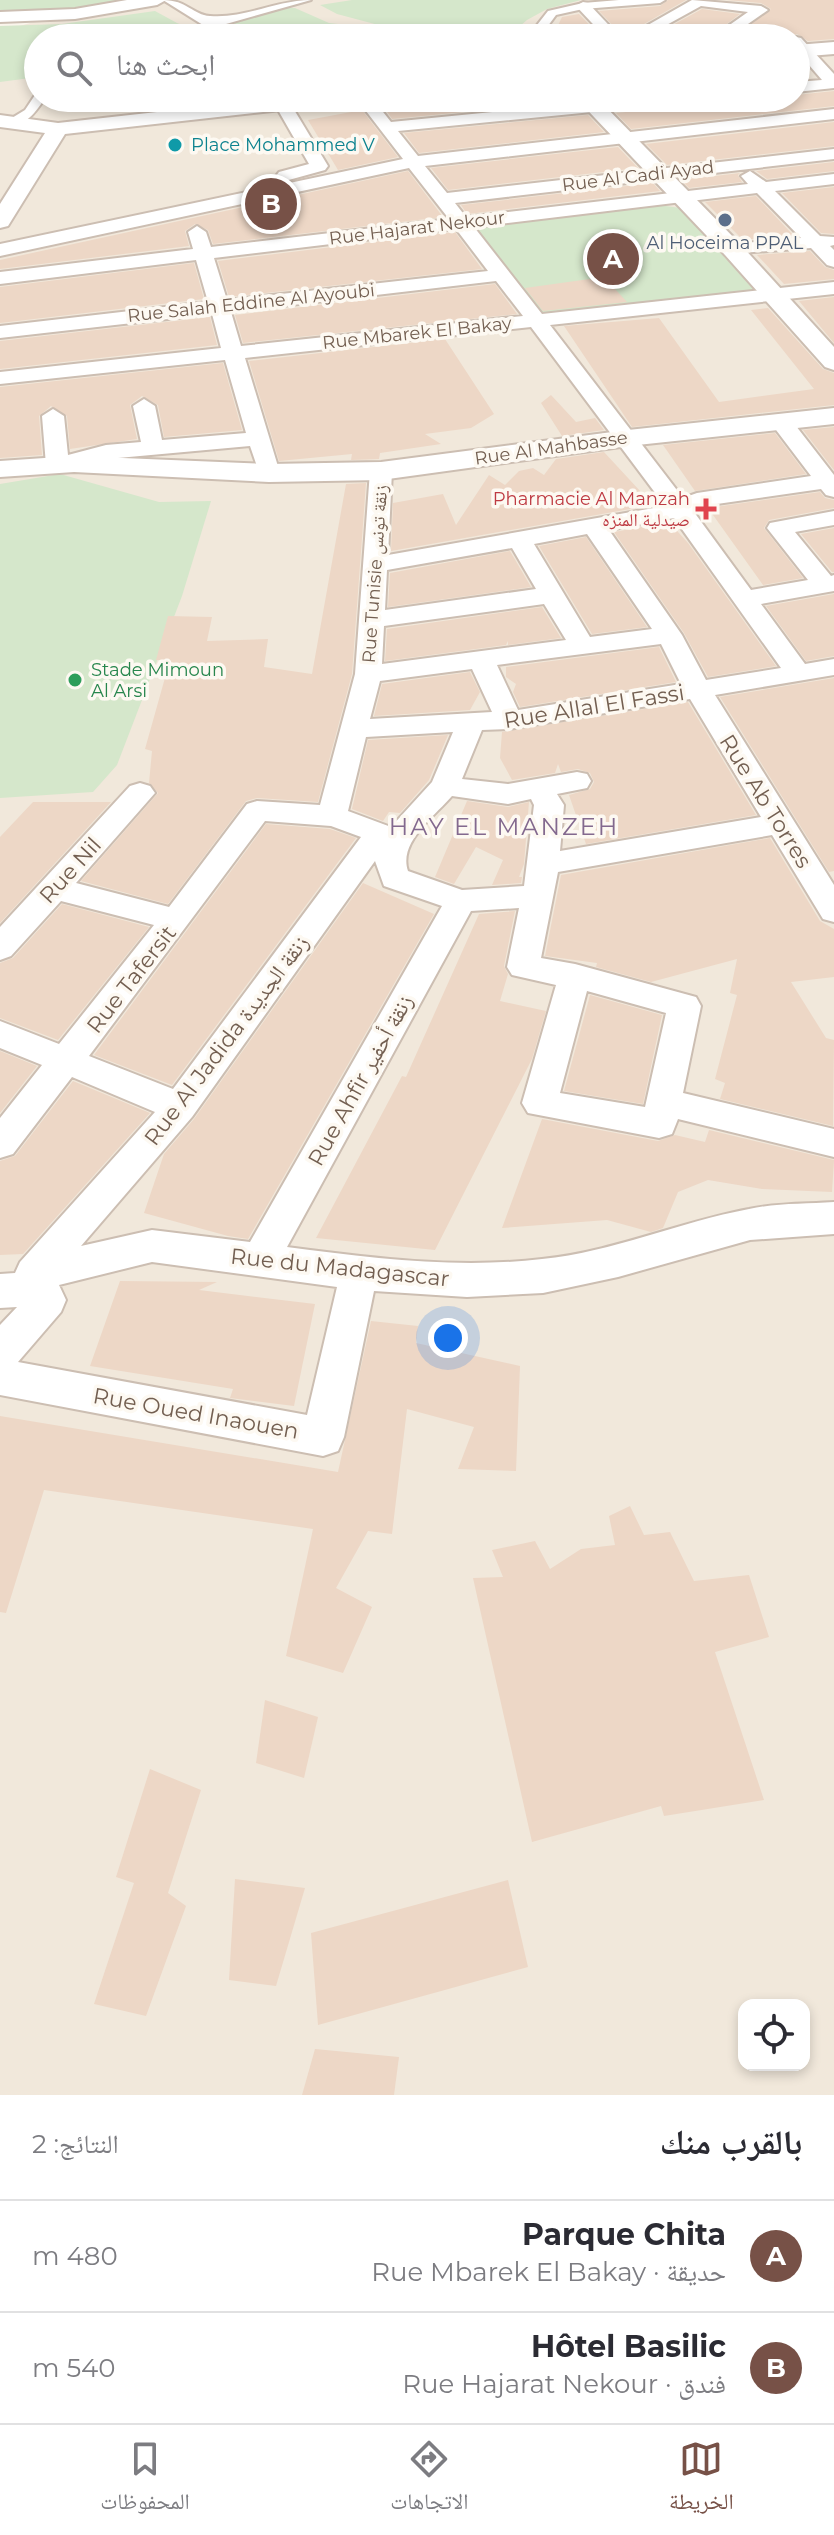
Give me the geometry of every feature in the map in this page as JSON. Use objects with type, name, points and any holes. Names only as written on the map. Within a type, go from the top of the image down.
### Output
[{"type":"street","points":[[0,17],[54,17],[157,0]]},
{"type":"street","points":[[170,0],[203,21],[226,20],[304,0]]},
{"type":"street","points":[[544,24],[552,13],[583,6],[660,0]]},
{"type":"street","points":[[657,24],[698,1],[778,24]]},
{"type":"street","points":[[583,6],[600,24]]},
{"type":"street","points":[[810,38],[834,48]]},
{"type":"street","points":[[810,58],[834,83]]},
{"type":"street","points":[[810,86],[834,83]]},
{"type":"street","points":[[6,122],[30,112]]},
{"type":"street","points":[[6,122],[58,129],[204,112]]},
{"type":"street","points":[[0,236],[317,168],[319,166],[287,112]]},
{"type":"street","points":[[375,112],[628,438],[798,673]]},
{"type":"street","points":[[387,127],[509,112]]},
{"type":"street","points":[[599,112],[733,250],[834,362]]},
{"type":"street","points":[[687,112],[761,187],[825,241],[834,261]]},
{"type":"street","points":[[0,250],[413,162],[834,114]]},
{"type":"street","points":[[0,221],[58,129]]},
{"type":"street","name":"Rue Al Cadi Ayad","points":[[442,199],[834,154]]},
{"type":"street","name":"Rue Hajarat Nekour","points":[[0,278],[834,179]]},
{"type":"street","points":[[189,210],[269,473]]},
{"type":"street","points":[[733,250],[825,241]]},
{"type":"street","name":"Rue Salah Eddine Al Ayoubi","points":[[0,332],[502,275]]},
{"type":"street","name":"Rue Mbarek El Bakay","points":[[0,378],[834,288]]},
{"type":"street","points":[[144,406],[153,448]]},
{"type":"street","points":[[53,416],[57,465],[106,452],[259,438]]},
{"type":"street","name":"Rue Al Mahbasse","points":[[0,469],[57,465],[269,473],[381,471],[628,438],[834,416]]},
{"type":"street","points":[[781,422],[830,485]]},
{"type":"street","name":"Rue Tunisie زنقة تونس","points":[[332,816],[368,674],[381,471]]},
{"type":"street","points":[[376,565],[680,510],[697,500],[830,485]]},
{"type":"street","points":[[829,583],[779,528],[834,518]]},
{"type":"street","name":"Rue Ab Torres","points":[[594,526],[669,635],[698,690],[779,824],[825,879],[834,911]]},
{"type":"street","points":[[519,539],[582,646]]},
{"type":"street","points":[[745,599],[829,583]]},
{"type":"street","points":[[372,620],[551,595]]},
{"type":"street","points":[[368,674],[669,635]]},
{"type":"street","points":[[481,659],[509,720]]},
{"type":"street","name":"Rue Allal El Fassi","points":[[352,729],[509,720],[834,667]]},
{"type":"street","name":"Rue Al Jadida زنقة الجديدة","points":[[17,1283],[180,1107],[387,838],[445,786],[471,723]]},
{"type":"street","points":[[445,786],[508,794],[577,781]]},
{"type":"street","points":[[540,790],[549,805],[544,864],[523,967],[575,976],[684,1006],[659,1124],[540,1103],[575,976]]},
{"type":"street","name":"Rue Nil","points":[[0,948],[140,793]]},
{"type":"street","name":"Rue Tafersit","points":[[0,1144],[176,920],[257,811],[332,816]]},
{"type":"street","points":[[332,816],[356,823],[387,838],[395,878],[461,901],[538,896]]},
{"type":"street","points":[[544,864],[779,824]]},
{"type":"street","points":[[54,888],[176,920]]},
{"type":"street","name":"Rue Ahfir زنقة أحفير","points":[[260,1260],[461,901]]},
{"type":"street","points":[[0,1034],[180,1107]]},
{"type":"street","points":[[663,1102],[834,1143]]},
{"type":"street","name":"Rue du Madagascar","points":[[17,1283],[152,1246],[359,1273],[467,1280],[543,1276],[618,1261],[750,1224],[834,1218]]},
{"type":"street","name":"Rue Oued Inaouen","points":[[0,1377],[323,1437],[359,1273]]},
{"type":"street","points":[[0,1354],[47,1300],[17,1283]]},
{"type":"shaded area","points":[[107,0],[834,0],[834,2095],[0,2095],[0,32],[24,25],[24,112],[810,112],[810,24],[27,24]]},
{"type":"green space","points":[[0,0],[126,0],[81,10],[0,11]]},
{"type":"green space","points":[[352,0],[581,0],[547,9],[522,24],[375,24],[337,14],[320,5]]},
{"type":"green space","points":[[278,8],[295,8],[338,24],[222,24]]},
{"type":"green space","points":[[155,11],[180,24],[62,24]]},
{"type":"green space","points":[[24,25],[24,79],[0,82],[0,26]]},
{"type":"green space","points":[[658,205],[681,208],[756,292],[546,320],[475,226]]},
{"type":"green space","name":"Stade Mimoun Al Arsi","points":[[60,474],[159,502],[211,501],[182,596],[117,765],[93,792],[0,798],[0,484]]},
{"type":"building","points":[[668,0],[686,0],[644,24],[611,24],[599,11],[660,6]]},
{"type":"building","points":[[727,0],[834,0],[834,39],[810,41],[810,24],[751,24],[771,9],[761,3]]},
{"type":"building","points":[[702,9],[740,14],[727,24],[675,24]]},
{"type":"building","points":[[579,14],[589,24],[559,24],[562,17]]},
{"type":"building","points":[[834,91],[834,106],[810,109],[810,94]]},
{"type":"building","points":[[364,112],[398,157],[338,170],[308,120]]},
{"type":"building","points":[[387,112],[463,112],[392,119]]},
{"type":"building","points":[[626,112],[781,112],[631,129],[616,113]]},
{"type":"building","points":[[588,115],[604,132],[419,153],[404,133]]},
{"type":"building","points":[[834,122],[834,146],[667,165],[646,144]]},
{"type":"building","points":[[618,147],[638,168],[448,190],[431,168]]},
{"type":"building","points":[[834,162],[834,171],[767,179],[756,171]]},
{"type":"building","points":[[408,171],[443,217],[213,244],[208,230],[195,224],[185,231],[189,246],[0,269],[0,260]]},
{"type":"building","points":[[740,173],[742,182],[689,188],[681,180]]},
{"type":"building","points":[[653,183],[660,191],[467,214],[461,205]]},
{"type":"building","points":[[834,187],[834,234],[821,233],[782,193]]},
{"type":"building","points":[[756,196],[794,236],[743,240],[705,202]]},
{"type":"building","points":[[455,232],[482,269],[229,297],[218,261]]},
{"type":"building","points":[[810,251],[825,267],[834,270],[834,279],[784,284],[757,255]]},
{"type":"building","points":[[194,263],[204,299],[0,323],[0,287]]},
{"type":"building","points":[[604,277],[627,302],[543,311],[525,288]]},
{"type":"building","points":[[495,284],[517,314],[243,343],[235,315]]},
{"type":"building","points":[[834,297],[834,343],[799,301]]},
{"type":"building","points":[[768,308],[823,369],[834,373],[834,405],[632,427],[564,326],[659,318],[719,402],[814,389],[751,310]]},
{"type":"building","points":[[210,317],[217,345],[0,369],[0,341]]},
{"type":"building","points":[[445,339],[494,414],[471,428],[425,434],[441,444],[380,453],[379,459],[351,460],[352,454],[279,461],[249,361]]},
{"type":"building","points":[[223,363],[242,430],[164,437],[158,405],[142,396],[130,405],[137,439],[70,449],[67,416],[51,406],[39,416],[42,455],[0,458],[0,387]]},
{"type":"building","points":[[551,395],[576,422],[595,418],[604,430],[562,436],[541,403]]},
{"type":"building","points":[[834,427],[834,470],[803,430]]},
{"type":"building","points":[[775,433],[806,474],[695,491],[663,445]]},
{"type":"building","points":[[604,452],[653,505],[391,551],[393,503],[443,494],[456,525],[489,475],[505,485],[519,471],[533,468],[544,475],[556,459]]},
{"type":"building","points":[[366,483],[352,674],[318,802],[257,798],[246,801],[168,904],[81,881],[158,793],[149,783],[152,751],[145,749],[170,660],[156,660],[168,616],[212,617],[207,641],[268,639],[264,667],[312,674],[346,484]]},
{"type":"building","points":[[820,492],[825,498],[834,500],[834,508],[769,520],[764,528],[803,578],[763,585],[708,508]]},
{"type":"building","points":[[669,522],[688,543],[776,666],[708,677],[684,633],[614,532]]},
{"type":"building","points":[[834,528],[834,572],[832,572],[801,534]]},
{"type":"building","points":[[586,537],[647,627],[592,634],[539,546]]},
{"type":"building","points":[[510,551],[531,587],[388,607],[390,573]]},
{"type":"building","points":[[834,594],[834,656],[806,661],[766,606]]},
{"type":"building","points":[[542,607],[561,638],[508,645],[508,641],[506,645],[385,661],[387,629]]},
{"type":"building","points":[[659,647],[676,682],[520,707],[513,692],[516,684],[506,677],[506,667]]},
{"type":"building","points":[[470,672],[480,692],[470,710],[374,716],[382,684]]},
{"type":"building","points":[[834,678],[834,871],[829,872],[720,697]]},
{"type":"building","points":[[688,702],[756,815],[586,844],[569,795],[590,789],[594,782],[590,773],[578,769],[561,772],[558,764],[555,773],[512,780],[500,758],[502,732]]},
{"type":"building","points":[[448,735],[429,780],[400,813],[389,812],[383,821],[352,809],[368,740]]},
{"type":"building","points":[[467,801],[508,807],[529,802],[524,864],[519,877],[522,877],[521,883],[492,885],[503,860],[476,847],[454,884],[435,877]]},
{"type":"building","points":[[33,802],[111,802],[0,923],[0,837]]},
{"type":"building","points":[[266,824],[330,829],[356,838],[172,1085],[94,1055]]},
{"type":"building","points":[[770,838],[820,921],[834,929],[834,977],[791,982],[826,1038],[834,1040],[833,1126],[720,1099],[725,1083],[715,1079],[737,995],[730,993],[737,959],[651,982],[596,967],[597,963],[545,956],[561,875]]},
{"type":"building","points":[[363,883],[434,914],[248,1239],[144,1213],[164,1154],[194,1119]]},
{"type":"building","points":[[62,904],[149,927],[58,1040],[0,1018],[0,963],[13,958]]},
{"type":"building","points":[[515,911],[504,966],[508,974],[500,1001],[546,1011],[532,1059],[435,1250],[316,1238],[402,1076],[406,1077],[479,914]]},
{"type":"building","points":[[590,995],[662,1015],[643,1104],[564,1091]]},
{"type":"building","points":[[0,1051],[37,1066],[0,1113]]},
{"type":"building","points":[[73,1081],[150,1113],[23,1254],[0,1255],[0,1161],[15,1156]]},
{"type":"building","points":[[542,1119],[658,1141],[675,1135],[705,1142],[709,1130],[834,1160],[832,1192],[762,1189],[708,1180],[678,1192],[663,1228],[651,1232],[607,1220],[502,1228]]},
{"type":"building","points":[[120,1281],[217,1282],[199,1290],[315,1304],[294,1406],[230,1398],[233,1389],[90,1366]]},
{"type":"building","points":[[371,1321],[418,1326],[416,1343],[520,1366],[516,1471],[458,1469],[474,1427],[407,1409],[392,1534],[368,1531],[336,1588],[372,1607],[343,1673],[286,1656],[313,1529],[44,1490],[6,1613],[0,1612],[0,1416],[338,1472]]},
{"type":"building","points":[[630,1506],[644,1535],[670,1532],[694,1581],[749,1575],[769,1637],[715,1652],[764,1800],[664,1816],[661,1806],[532,1842],[473,1578],[503,1577],[492,1550],[535,1541],[550,1569],[581,1549],[615,1545],[609,1516]]},
{"type":"building","points":[[265,1700],[318,1717],[304,1778],[256,1763]]},
{"type":"building","points":[[150,1769],[201,1790],[168,1893],[186,1906],[146,2016],[94,2004],[134,1883],[116,1877]]},
{"type":"building","points":[[235,1879],[305,1888],[276,1986],[229,1980]]},
{"type":"building","points":[[508,1880],[528,1967],[318,2025],[311,1933]]},
{"type":"building","points":[[315,2049],[399,2057],[394,2095],[302,2095]]},
{"type":"place","name":"Place Mohammed V","points":[[175,145]]},
{"type":"place","name":"Hôtel Basilic","points":[[271,204]]},
{"type":"place","name":"Al Hoceima PPAL","points":[[725,220]]},
{"type":"place","name":"Parque Chita","points":[[613,259]]},
{"type":"place","name":"Pharmacie Al Manzah صيدلية المنزه","points":[[706,509]]},
{"type":"place","name":"Stade Mimoun Al Arsi","points":[[75,680]]},
{"type":"district","name":"HAY EL MANZEH","points":[[504,827]]}]
